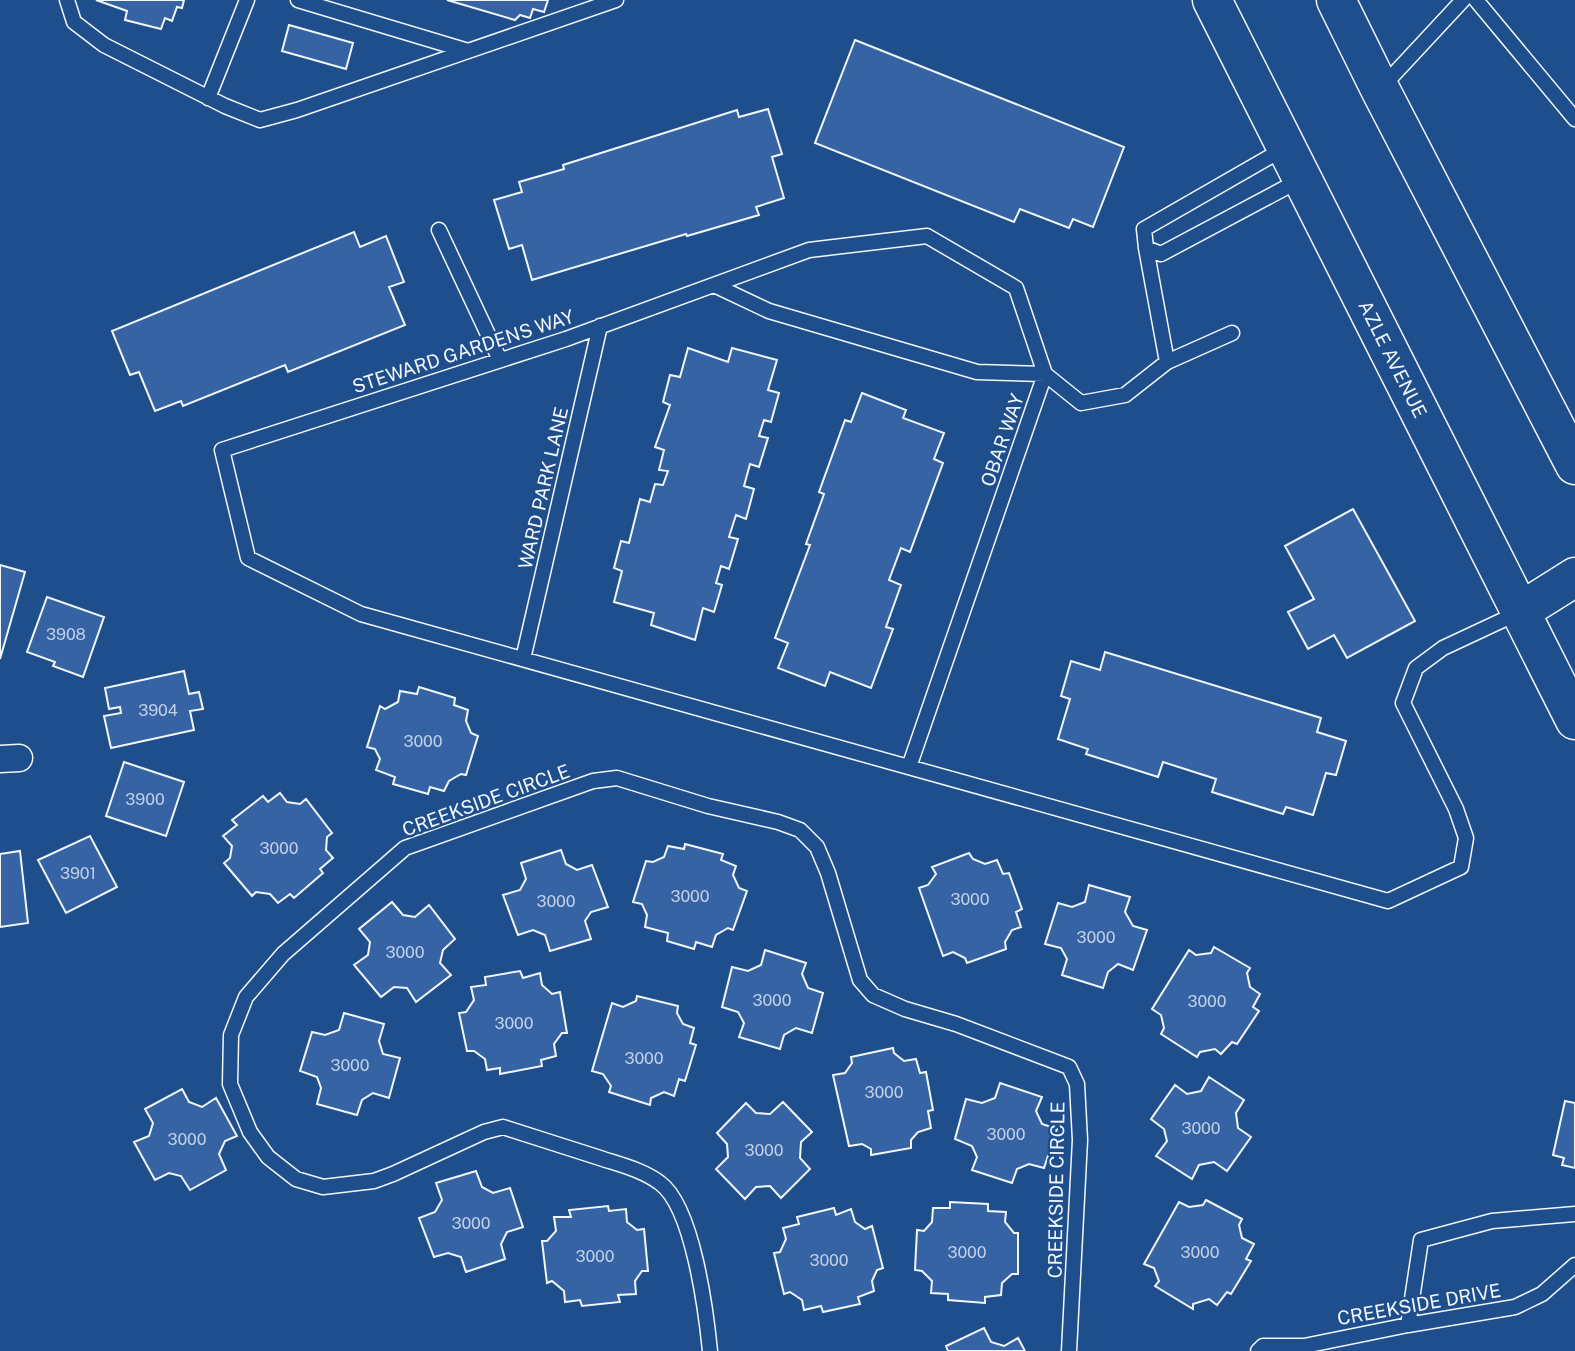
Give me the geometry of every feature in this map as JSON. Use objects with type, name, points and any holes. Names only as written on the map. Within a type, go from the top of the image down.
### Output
[{"type":"main road","name":"AZLE AVENUE","points":[[1212,0],[1575,720]]},
{"type":"main road","points":[[1336,0],[1575,465]]},
{"type":"main road","points":[[1521,611],[1575,577]]},
{"type":"lane","points":[[67,0],[74,23],[104,45],[208,98],[260,120],[297,110],[616,0]]},
{"type":"lane","points":[[208,98],[247,0]]},
{"type":"lane","points":[[298,0],[468,51]]},
{"type":"lane","points":[[1380,89],[1463,0]]},
{"type":"lane","points":[[1476,0],[1575,119]]},
{"type":"lane","points":[[1167,362],[1144,229],[1294,163]]},
{"type":"lane","points":[[1146,248],[1161,254],[1294,163]]},
{"type":"lane","points":[[439,230],[500,360]]},
{"type":"lane","name":"STEWARD GARDENS WAY","points":[[523,659],[361,614],[248,558],[222,450],[600,326],[808,250],[927,236],[1016,288],[1045,373]]},
{"type":"lane","points":[[714,285],[769,311],[976,372],[1045,373],[1081,403],[1125,395],[1167,362],[1232,332]]},
{"type":"lane","name":"WARD PARK LANE","points":[[523,659],[600,326]]},
{"type":"lane","name":"OBAR WAY","points":[[909,767],[1045,373]]},
{"type":"lane","points":[[523,659],[1388,901],[1461,867],[1466,838],[1456,809],[1404,703],[1416,668],[1443,648],[1521,611]]},
{"type":"lane","name":"CREEKSIDE CIRCLE","points":[[710,1351],[707,1319],[685,1224],[677,1204],[662,1184],[639,1171],[503,1127],[484,1132],[374,1181],[323,1187],[296,1179],[268,1157],[250,1132],[230,1084],[231,1035],[246,997],[283,954],[405,848],[593,780],[617,778],[800,830],[817,847],[828,873],[860,980],[873,995],[905,1009],[956,1024],[1069,1067],[1077,1084],[1080,1140],[1069,1351]]},
{"type":"lane","points":[[1408,1325],[1421,1240],[1492,1221],[1575,1214]]},
{"type":"lane","name":"CREEKSIDE DRIVE","points":[[1258,1351],[1263,1346],[1304,1346],[1515,1307],[1542,1294],[1575,1265]]},
{"type":"building","points":[[96,0],[184,0],[182,8],[177,7],[172,21],[165,18],[161,29],[125,20],[127,11]]},
{"type":"building","points":[[447,0],[548,0],[544,12],[533,9],[530,18],[520,15],[515,20]]},
{"type":"building","points":[[289,25],[353,43],[346,69],[282,51]]},
{"type":"building","points":[[855,40],[1124,147],[1093,227],[1073,219],[1069,228],[1020,209],[1014,222],[815,143]]},
{"type":"building","points":[[768,109],[782,154],[772,157],[784,198],[756,207],[759,215],[532,280],[522,245],[509,249],[494,200],[522,192],[519,182],[564,169],[563,165],[737,110],[739,117]]},
{"type":"building","points":[[354,232],[360,247],[386,236],[404,282],[389,287],[405,325],[288,372],[285,365],[183,406],[181,401],[155,411],[139,372],[130,375],[112,331]]},
{"type":"building","points":[[688,348],[728,362],[732,348],[777,360],[768,390],[779,393],[771,422],[764,420],[759,436],[768,438],[759,467],[750,464],[744,486],[754,489],[746,519],[736,515],[729,537],[738,539],[729,569],[721,566],[716,583],[722,585],[714,612],[703,608],[695,640],[651,625],[654,613],[614,602],[622,571],[614,568],[621,541],[629,543],[640,499],[650,502],[655,484],[663,485],[668,471],[659,470],[664,450],[655,447],[670,405],[663,402],[670,375],[680,377]]},
{"type":"building","points":[[862,393],[906,410],[903,418],[944,433],[934,459],[943,463],[910,552],[901,548],[889,580],[901,585],[886,627],[893,629],[871,688],[830,672],[825,686],[778,668],[788,643],[775,638],[810,545],[806,544],[824,494],[819,492],[845,420],[851,422]]},
{"type":"building","points":[[1353,509],[1415,621],[1347,658],[1334,635],[1308,649],[1288,612],[1314,599],[1285,546]]},
{"type":"building","points":[[0,565],[25,572],[0,659]]},
{"type":"building","points":[[47,597],[104,617],[83,677],[53,666],[55,662],[27,652]]},
{"type":"building","points":[[1105,652],[1321,718],[1317,732],[1346,741],[1336,775],[1326,773],[1313,815],[1286,807],[1283,814],[1212,792],[1216,779],[1163,762],[1158,777],[1086,754],[1088,749],[1058,739],[1070,699],[1061,696],[1071,661],[1100,670]]},
{"type":"building","points":[[184,671],[189,694],[199,692],[203,709],[190,711],[194,730],[111,748],[104,716],[121,713],[120,707],[109,709],[105,688]]},
{"type":"building","points":[[419,687],[455,698],[454,705],[468,710],[466,721],[471,733],[478,736],[466,775],[461,774],[449,781],[444,791],[430,787],[428,794],[393,784],[395,777],[376,770],[380,759],[375,749],[367,747],[380,706],[385,709],[398,702],[400,691],[417,694]]},
{"type":"building","points":[[124,762],[184,782],[166,836],[106,816]]},
{"type":"building","points":[[280,793],[287,802],[300,804],[306,799],[332,833],[327,837],[326,850],[333,858],[320,869],[323,873],[294,898],[290,894],[278,903],[270,894],[256,892],[252,896],[224,863],[230,858],[232,846],[223,836],[237,825],[232,820],[263,796],[268,802]]},
{"type":"building","points":[[90,836],[117,887],[66,913],[38,860]]},
{"type":"building","points":[[685,844],[723,854],[721,860],[736,866],[733,875],[739,888],[747,891],[733,930],[728,928],[716,935],[712,947],[696,942],[694,949],[667,941],[668,933],[645,927],[647,915],[642,904],[633,902],[646,861],[653,862],[664,857],[668,846],[684,849]]},
{"type":"building","points":[[561,850],[566,864],[577,870],[592,865],[608,907],[591,912],[585,921],[591,939],[550,951],[545,935],[533,930],[518,935],[503,895],[520,890],[526,879],[521,863]]},
{"type":"building","points":[[20,851],[28,923],[0,927],[0,854]]},
{"type":"building","points":[[969,853],[973,859],[985,864],[997,860],[1003,874],[1009,873],[1022,909],[1016,912],[1021,927],[1012,930],[1005,942],[1006,949],[967,963],[965,958],[953,952],[943,956],[919,888],[928,885],[936,874],[932,867]]},
{"type":"building","points":[[1089,885],[1130,897],[1125,912],[1133,926],[1147,930],[1133,970],[1118,964],[1108,972],[1103,988],[1062,975],[1067,959],[1061,948],[1045,944],[1058,903],[1072,907],[1085,902]]},
{"type":"building","points":[[392,902],[403,915],[415,917],[429,905],[455,939],[443,950],[440,963],[451,975],[416,1002],[407,988],[394,987],[381,997],[354,965],[368,955],[370,942],[359,929]]},
{"type":"building","points":[[1214,947],[1250,968],[1247,973],[1250,987],[1260,994],[1253,1007],[1259,1011],[1237,1044],[1232,1042],[1221,1054],[1215,1049],[1200,1052],[1197,1057],[1161,1034],[1164,1028],[1161,1015],[1152,1009],[1189,950],[1196,955],[1211,953]]},
{"type":"building","points":[[765,950],[806,963],[802,974],[808,988],[823,993],[812,1033],[796,1028],[784,1035],[780,1049],[739,1037],[744,1023],[738,1012],[722,1007],[732,967],[748,971],[761,965]]},
{"type":"building","points":[[520,971],[523,978],[540,973],[542,985],[552,994],[560,992],[567,1033],[562,1033],[554,1044],[556,1056],[541,1060],[542,1066],[500,1074],[500,1068],[487,1070],[485,1059],[474,1051],[467,1051],[459,1013],[466,1012],[474,1000],[471,987],[486,985],[485,977]]},
{"type":"building","points":[[637,996],[678,1006],[677,1013],[683,1024],[694,1028],[690,1043],[696,1045],[685,1081],[679,1079],[674,1096],[664,1092],[651,1098],[650,1105],[609,1092],[611,1086],[603,1074],[592,1071],[612,1003],[623,1007],[636,1001]]},
{"type":"building","points":[[344,1013],[384,1024],[379,1041],[383,1054],[400,1058],[389,1098],[373,1093],[362,1100],[357,1115],[317,1104],[321,1088],[317,1077],[300,1071],[312,1032],[325,1035],[339,1030]]},
{"type":"building","points":[[893,1048],[894,1053],[904,1061],[916,1059],[920,1073],[926,1072],[933,1110],[928,1111],[931,1128],[918,1132],[911,1140],[911,1148],[871,1155],[871,1149],[862,1144],[849,1146],[833,1075],[845,1073],[852,1063],[851,1057]]},
{"type":"building","points":[[1209,1077],[1244,1100],[1236,1113],[1238,1128],[1251,1137],[1227,1171],[1214,1162],[1199,1165],[1192,1179],[1156,1156],[1167,1141],[1164,1129],[1151,1119],[1175,1085],[1187,1094],[1201,1091]]},
{"type":"building","points":[[1000,1083],[1042,1097],[1036,1111],[1042,1124],[1057,1129],[1044,1168],[1029,1164],[1017,1169],[1012,1183],[972,1170],[977,1157],[972,1146],[955,1139],[966,1099],[982,1103],[995,1098]]},
{"type":"building","points":[[182,1089],[189,1102],[202,1107],[216,1098],[237,1136],[225,1141],[219,1154],[226,1170],[190,1190],[181,1176],[169,1173],[155,1180],[134,1142],[149,1136],[153,1123],[145,1109]]},
{"type":"building","points":[[1565,1101],[1575,1103],[1575,1168],[1562,1165],[1564,1158],[1553,1155]]},
{"type":"building","points":[[783,1102],[812,1132],[801,1142],[800,1158],[810,1169],[781,1198],[770,1186],[756,1187],[745,1199],[716,1169],[728,1157],[727,1144],[717,1133],[746,1103],[756,1113],[770,1114]]},
{"type":"building","points":[[476,1171],[482,1187],[493,1193],[510,1188],[523,1227],[507,1232],[501,1244],[505,1259],[466,1272],[461,1257],[448,1253],[434,1257],[419,1218],[435,1212],[442,1200],[436,1183]]},
{"type":"building","points":[[1206,1200],[1242,1219],[1239,1225],[1242,1238],[1254,1244],[1246,1259],[1251,1261],[1231,1294],[1227,1292],[1217,1305],[1209,1299],[1193,1304],[1193,1309],[1155,1286],[1159,1281],[1154,1268],[1144,1264],[1179,1202],[1189,1207],[1203,1205]]},
{"type":"building","points":[[950,1202],[988,1204],[988,1211],[1006,1212],[1005,1222],[1014,1233],[1018,1233],[1018,1274],[1012,1274],[1002,1283],[1001,1295],[985,1297],[985,1303],[948,1300],[948,1294],[931,1293],[932,1281],[922,1271],[915,1270],[917,1230],[924,1231],[932,1222],[933,1208],[950,1208]]},
{"type":"building","points":[[608,1206],[609,1211],[626,1209],[627,1222],[637,1230],[644,1229],[648,1271],[642,1271],[635,1281],[636,1294],[618,1295],[620,1302],[582,1306],[580,1300],[565,1302],[564,1291],[552,1281],[547,1283],[542,1241],[547,1241],[556,1231],[554,1217],[571,1217],[569,1210]]},
{"type":"building","points":[[834,1208],[836,1215],[851,1209],[855,1222],[865,1229],[872,1226],[883,1268],[877,1270],[872,1281],[874,1291],[858,1297],[860,1304],[823,1312],[821,1306],[804,1310],[802,1300],[790,1292],[784,1294],[774,1253],[780,1252],[786,1239],[783,1228],[799,1224],[797,1217]]},
{"type":"building","points":[[984,1328],[991,1342],[1004,1346],[1018,1338],[1025,1351],[948,1351],[946,1346]]}]
